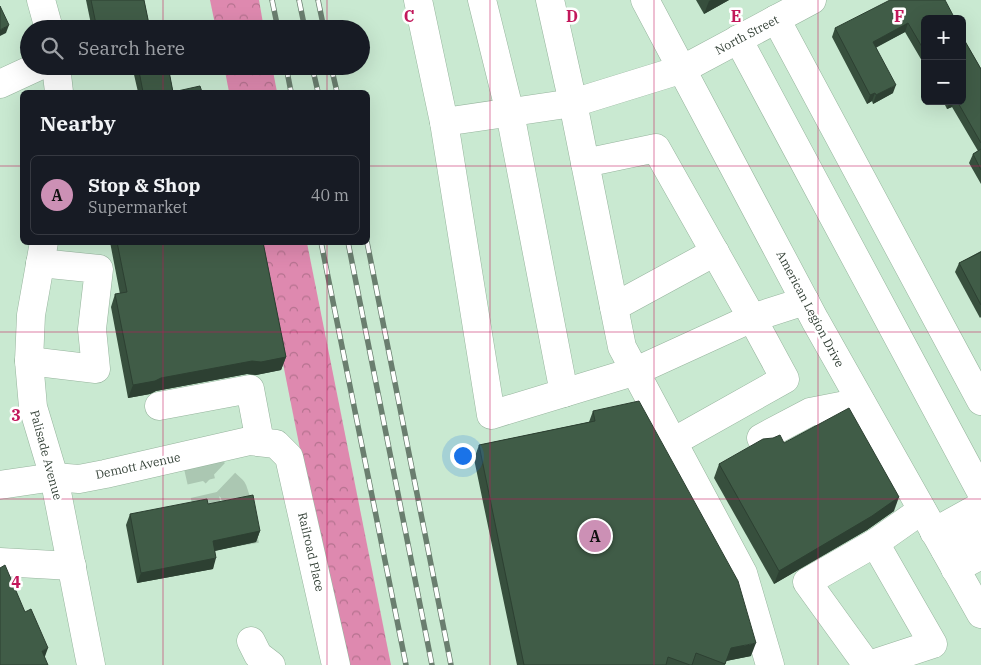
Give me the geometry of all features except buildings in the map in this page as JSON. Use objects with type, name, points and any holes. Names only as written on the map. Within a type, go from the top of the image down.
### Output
[{"type":"street","points":[[40,0],[46,20]]},
{"type":"street","points":[[418,0],[444,122],[491,415],[636,371],[752,318],[805,301]]},
{"type":"street","points":[[482,0],[510,113],[564,393]]},
{"type":"street","points":[[550,0],[573,103],[622,346],[743,573],[770,665]]},
{"type":"street","name":"American Legion Drive","points":[[645,0],[805,301],[981,614]]},
{"type":"street","name":"North Street","points":[[444,122],[573,103],[683,69],[812,0]]},
{"type":"street","points":[[776,19],[981,401]]},
{"type":"street","points":[[738,40],[981,492]]},
{"type":"street","points":[[0,84],[20,75]]},
{"type":"street","points":[[57,75],[59,90]]},
{"type":"street","points":[[585,163],[656,148],[785,379],[674,442]]},
{"type":"street","points":[[614,307],[715,252]]},
{"type":"street","points":[[29,361],[96,369],[92,330],[99,269],[42,253]]},
{"type":"street","name":"Palisade Avenue","points":[[42,253],[31,315],[29,361],[33,407],[54,477],[91,665]]},
{"type":"street","points":[[159,406],[250,389],[268,443]]},
{"type":"street","points":[[761,438],[810,412],[861,402]]},
{"type":"street","name":"Demott Avenue","points":[[0,486],[54,477],[79,479],[249,441],[268,443]]},
{"type":"street","name":"Railroad Place","points":[[268,443],[289,457],[336,665]]},
{"type":"street","points":[[939,540],[981,506]]},
{"type":"street","points":[[875,543],[933,644],[868,665],[807,582],[875,543],[939,540],[975,534],[981,524]]},
{"type":"street","points":[[939,540],[981,555]]},
{"type":"street","points":[[0,562],[72,566]]},
{"type":"street","points":[[248,653],[258,656],[271,665]]},
{"type":"green space","points":[[210,0],[259,0],[262,20],[214,20]]},
{"type":"green space","points":[[226,75],[274,75],[277,90],[229,90]]},
{"type":"green space","points":[[259,245],[307,245],[391,665],[343,665]]},
{"type":"tunnel","points":[[195,454],[233,490],[239,508],[245,545]]},
{"type":"tunnel","points":[[195,454],[217,550]]},
{"type":"railway","points":[[272,0],[276,20]]},
{"type":"railway","points":[[299,0],[303,20]]},
{"type":"railway","points":[[318,0],[322,20]]},
{"type":"railway","points":[[288,75],[291,90]]},
{"type":"railway","points":[[314,75],[318,90]]},
{"type":"railway","points":[[333,75],[337,90]]},
{"type":"railway","points":[[322,245],[406,665]]},
{"type":"railway","points":[[349,245],[432,665]]},
{"type":"railway","points":[[368,245],[451,665]]},
{"type":"place","name":"Stop & Shop","points":[[595,536]]}]
